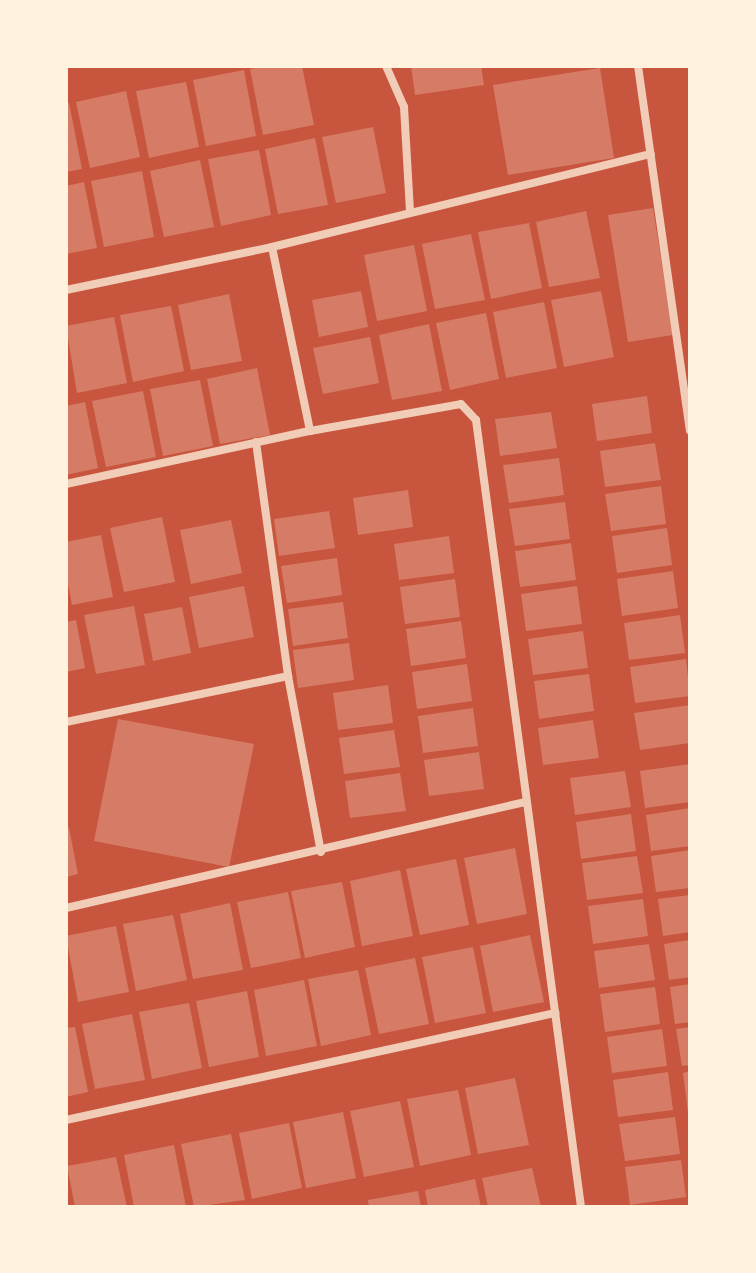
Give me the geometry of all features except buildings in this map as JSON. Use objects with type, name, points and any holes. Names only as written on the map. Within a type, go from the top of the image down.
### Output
[{"type":"street","points":[[386,66],[404,107],[410,212]]},
{"type":"street","points":[[638,66],[690,430]]},
{"type":"street","points":[[66,290],[272,247],[651,154]]},
{"type":"street","points":[[272,247],[310,431]]},
{"type":"street","points":[[66,484],[310,431],[461,404],[476,420],[581,1207]]},
{"type":"street","points":[[256,442],[288,676],[321,852]]},
{"type":"street","points":[[66,722],[288,676]]},
{"type":"street","points":[[66,908],[321,852],[526,802]]},
{"type":"street","points":[[66,1120],[555,1013]]}]
